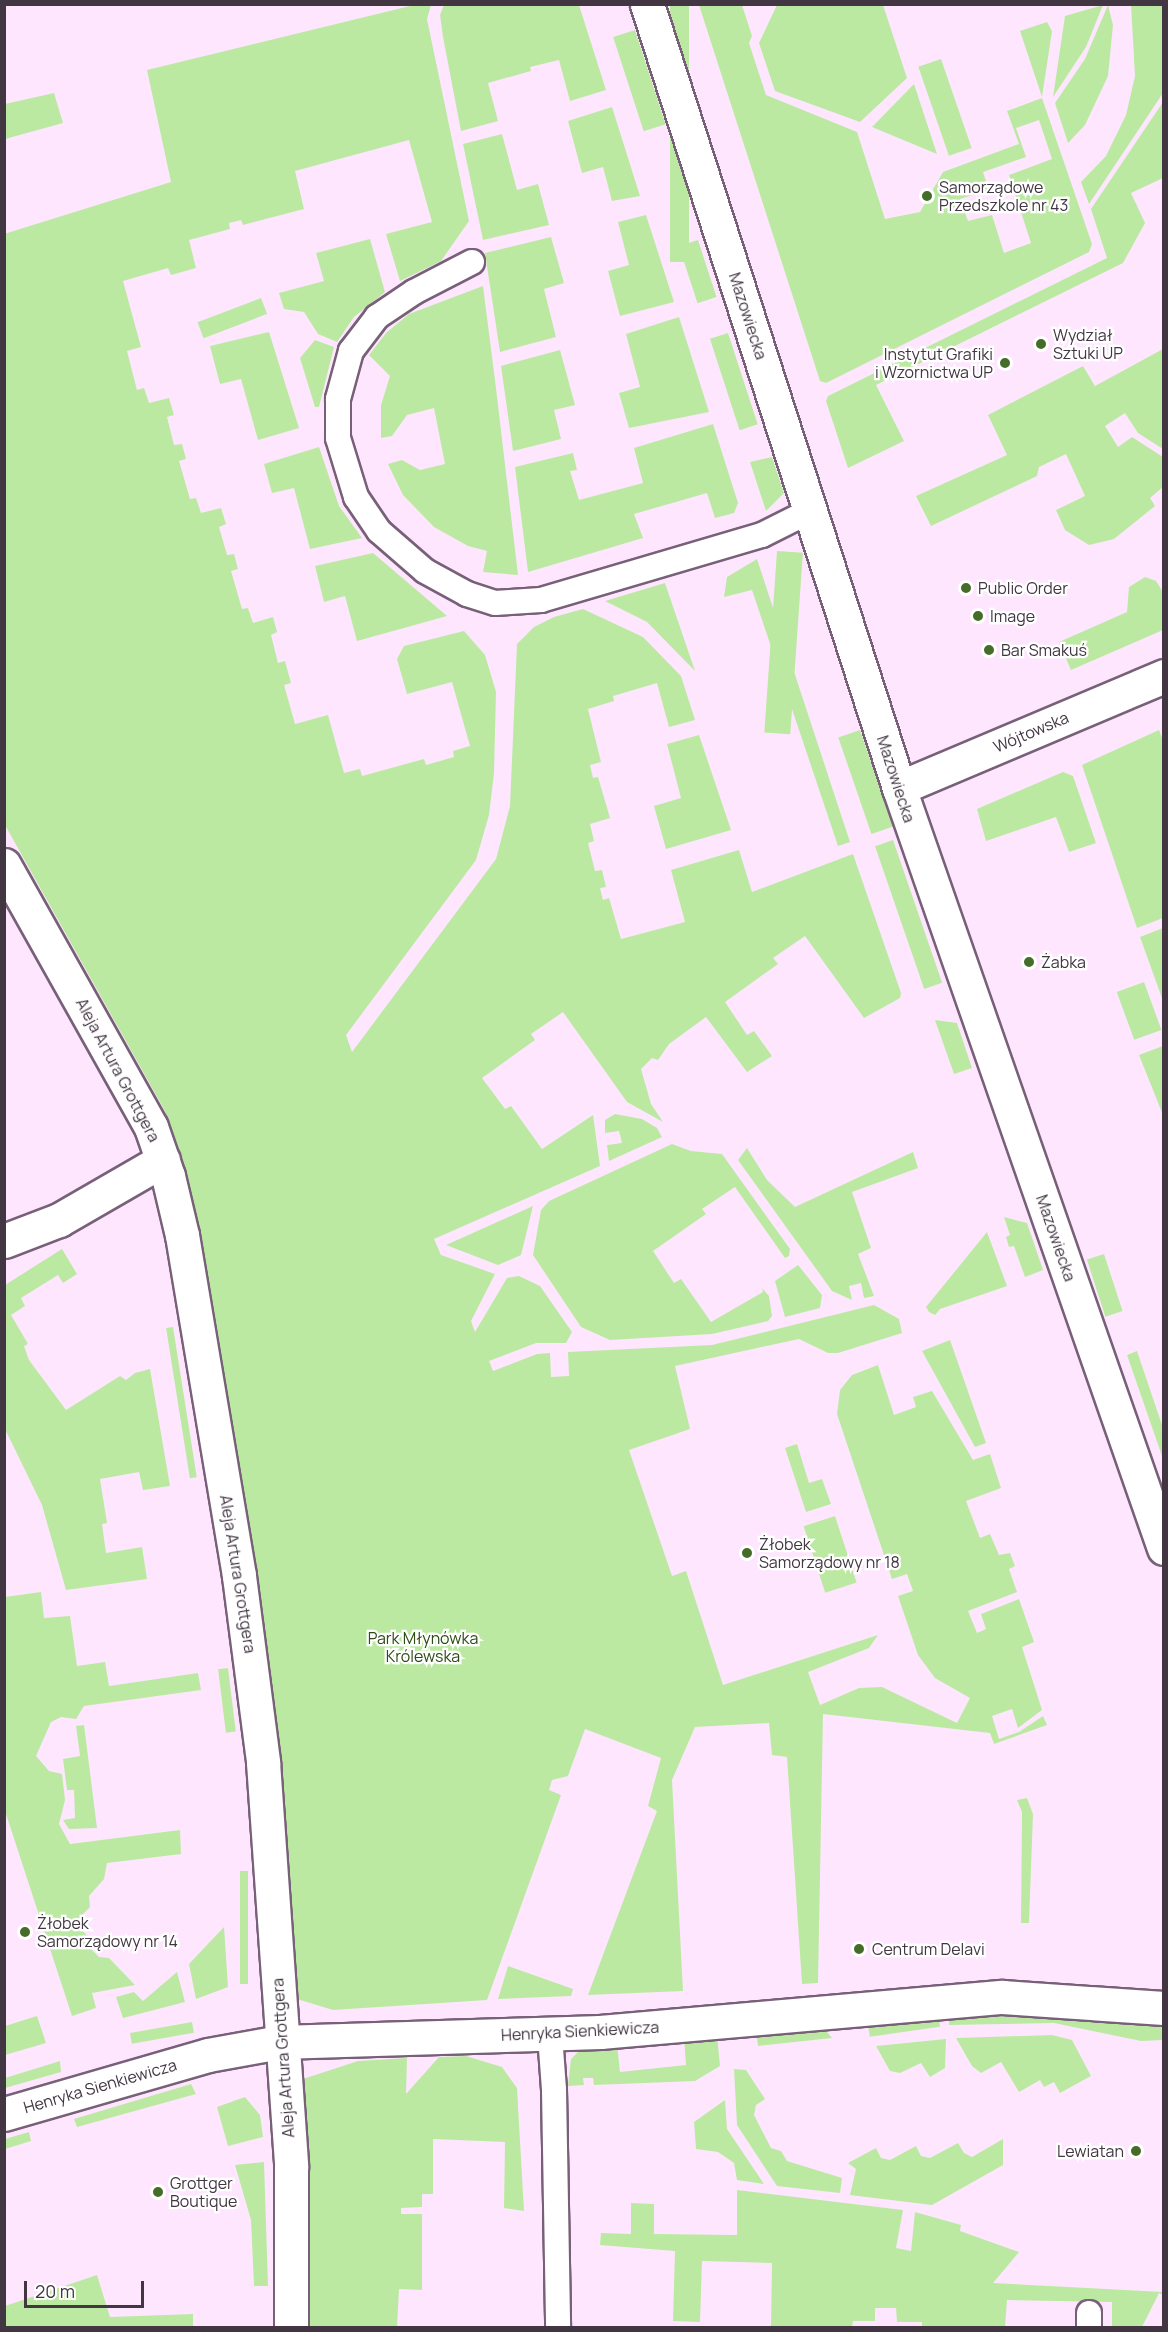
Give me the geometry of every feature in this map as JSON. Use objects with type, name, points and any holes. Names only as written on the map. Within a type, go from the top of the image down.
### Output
[{"type":"street","name":"Mazowiecka","points":[[647,4],[899,788],[1156,1503],[1164,1548]]},
{"type":"street","name":"Wójtowska","points":[[899,788],[1164,676]]},
{"type":"street","name":"Aleja Artura Grottgera","points":[[4,865],[146,1118],[163,1160],[182,1235],[250,1653],[278,1944],[276,1983],[291,2167],[291,2328]]},
{"type":"street","points":[[4,1241],[59,1220],[163,1160]]},
{"type":"street","name":"Henryka Sienkiewicza","points":[[4,2114],[208,2055],[280,2042],[550,2035],[1002,1997],[1164,2008]]},
{"type":"lane","points":[[472,262],[414,292],[377,317],[351,351],[338,399],[338,438],[356,498],[379,531],[425,571],[467,594],[495,603],[541,600],[762,535],[810,511]]},
{"type":"lane","points":[[550,2035],[554,2090],[558,2328]]},
{"type":"green space","name":"Park Młynówka Królewska","points":[[414,5],[431,5],[427,19],[469,221],[441,261],[400,281],[386,234],[432,222],[409,140],[295,171],[304,209],[243,225],[241,220],[229,223],[230,229],[189,240],[196,268],[171,275],[168,268],[123,281],[141,347],[127,351],[137,390],[144,388],[149,403],[169,398],[174,415],[167,417],[174,445],[182,444],[186,459],[179,461],[190,499],[196,498],[201,513],[221,508],[226,524],[219,527],[227,555],[234,554],[238,569],[231,571],[242,609],[248,608],[253,623],[273,617],[277,632],[271,635],[278,663],[285,661],[291,683],[284,685],[295,724],[328,715],[344,773],[360,769],[362,776],[424,759],[426,765],[454,757],[453,751],[470,746],[452,682],[407,694],[397,659],[404,646],[464,631],[485,655],[496,692],[494,773],[489,815],[476,860],[346,1035],[352,1052],[496,859],[510,806],[517,644],[534,627],[554,617],[583,609],[643,637],[681,676],[695,720],[669,727],[657,683],[613,696],[614,701],[588,709],[601,762],[590,765],[593,778],[598,777],[610,818],[590,824],[594,841],[588,843],[595,871],[602,870],[606,887],[600,888],[603,900],[609,898],[621,939],[685,922],[671,870],[739,850],[752,892],[853,854],[901,993],[900,998],[864,1018],[805,936],[773,958],[778,964],[725,1002],[747,1035],[754,1031],[772,1056],[747,1072],[706,1017],[669,1044],[658,1060],[652,1058],[641,1069],[651,1104],[663,1122],[627,1102],[563,1012],[531,1034],[535,1040],[482,1078],[505,1109],[511,1106],[542,1149],[593,1115],[600,1166],[434,1239],[441,1255],[495,1274],[471,1321],[475,1332],[507,1278],[519,1276],[540,1286],[572,1332],[566,1343],[536,1343],[489,1361],[493,1371],[537,1354],[550,1353],[551,1377],[569,1376],[568,1352],[712,1345],[874,1305],[899,1319],[902,1333],[838,1353],[828,1353],[799,1339],[675,1366],[690,1429],[629,1450],[672,1576],[686,1571],[723,1685],[878,1635],[869,1648],[808,1672],[820,1705],[859,1688],[882,1687],[957,1723],[970,1698],[935,1678],[918,1655],[898,1596],[913,1591],[907,1574],[892,1579],[837,1414],[840,1390],[852,1375],[878,1365],[894,1415],[916,1407],[913,1397],[932,1391],[973,1460],[990,1454],[1001,1488],[966,1501],[980,1538],[990,1534],[999,1555],[1010,1553],[1015,1566],[1009,1569],[1017,1592],[968,1611],[977,1633],[986,1629],[981,1614],[1019,1599],[1034,1642],[1022,1647],[1042,1710],[1018,1728],[1012,1709],[992,1716],[999,1739],[1019,1732],[1043,1716],[1047,1725],[994,1744],[990,1733],[823,1714],[818,1983],[802,1984],[787,1757],[772,1755],[769,1723],[695,1727],[672,1780],[683,1991],[588,1995],[657,1811],[648,1806],[661,1758],[585,1729],[568,1776],[552,1780],[549,1790],[561,1795],[487,2000],[333,2010],[297,1999],[274,1746],[208,1300],[182,1157],[165,1111],[5,825],[4,234],[171,182],[147,70]]},
{"type":"green space","points":[[444,5],[579,5],[606,90],[570,101],[559,60],[530,67],[531,71],[488,83],[498,121],[461,131],[440,15]]},
{"type":"green space","points":[[670,5],[689,5],[689,262],[670,262]]},
{"type":"green space","points":[[699,5],[742,5],[752,36],[749,43],[766,95],[857,132],[885,219],[920,212],[943,172],[1019,144],[1007,111],[1042,98],[1092,244],[1089,252],[826,383],[820,381]],"holes":[[[1039,120],[1052,159],[1009,175],[1031,243],[1004,253],[992,215],[968,221],[960,199],[989,190],[983,172],[1026,157],[1016,128]]]},
{"type":"green space","points":[[777,5],[883,5],[907,78],[860,122],[775,91],[759,43]]},
{"type":"green space","points":[[1103,5],[1086,47],[1053,97],[1065,16]]},
{"type":"green space","points":[[1108,5],[1113,25],[1108,76],[1085,125],[1068,143],[1055,103],[1085,59]]},
{"type":"green space","points":[[1131,5],[1163,5],[1163,93],[1089,204],[1081,182],[1106,156],[1126,115],[1135,76]]},
{"type":"green space","points":[[1047,22],[1052,31],[1042,97],[1020,31]]},
{"type":"green space","points":[[635,30],[666,124],[644,131],[613,37]]},
{"type":"green space","points":[[941,59],[972,148],[949,156],[918,67]]},
{"type":"green space","points":[[914,84],[937,154],[872,127]]},
{"type":"green space","points":[[54,93],[63,123],[5,139],[5,104]]},
{"type":"green space","points":[[1163,102],[1163,178],[1131,193],[1145,223],[1123,263],[876,385],[904,441],[848,468],[826,401],[828,396],[1107,258],[1091,209]]},
{"type":"green space","points":[[612,107],[640,196],[612,201],[603,167],[582,173],[568,121]]},
{"type":"green space","points":[[502,134],[517,190],[538,184],[549,225],[483,240],[463,144]]},
{"type":"green space","points":[[646,215],[674,302],[620,316],[608,271],[629,265],[618,222]]},
{"type":"green space","points":[[551,237],[564,283],[544,289],[556,337],[500,352],[485,253]]},
{"type":"green space","points":[[370,239],[385,292],[354,317],[337,342],[318,334],[304,312],[284,309],[279,293],[324,281],[316,253]]},
{"type":"green space","points":[[698,240],[717,297],[698,303],[679,246]]},
{"type":"green space","points":[[483,286],[518,575],[483,572],[487,551],[468,546],[434,527],[403,495],[388,464],[402,460],[420,470],[445,464],[434,408],[407,415],[392,436],[381,438],[381,405],[390,376],[369,355],[386,333],[409,314]]},
{"type":"green space","points":[[261,298],[267,314],[204,338],[198,322]]},
{"type":"green space","points":[[679,317],[709,412],[629,428],[619,393],[640,387],[626,334]]},
{"type":"green space","points":[[269,332],[299,428],[258,440],[241,379],[220,384],[210,346]]},
{"type":"green space","points":[[728,333],[758,424],[740,430],[710,339]]},
{"type":"green space","points":[[315,340],[334,347],[319,407],[315,407],[300,358]]},
{"type":"green space","points":[[1163,349],[1163,449],[1138,433],[1125,413],[1105,426],[1118,447],[1132,437],[1163,457],[1163,487],[1150,498],[1155,506],[1114,539],[1089,545],[1065,530],[1056,510],[1085,496],[1066,454],[1039,467],[1037,476],[931,526],[916,496],[1007,455],[988,415],[1083,366],[1095,386]]},
{"type":"green space","points":[[560,350],[575,405],[554,410],[561,439],[513,451],[501,366]]},
{"type":"green space","points":[[713,424],[738,503],[734,513],[715,518],[707,493],[634,514],[643,538],[528,572],[515,467],[573,453],[577,470],[570,471],[579,500],[643,483],[634,448]]},
{"type":"green space","points":[[319,447],[339,506],[362,538],[310,549],[294,488],[272,493],[264,464]]},
{"type":"green space","points":[[772,457],[784,493],[766,511],[750,462]]},
{"type":"green space","points":[[777,551],[803,553],[790,734],[764,733]]},
{"type":"green space","points":[[373,553],[447,616],[357,641],[345,596],[324,602],[315,566]]},
{"type":"green space","points":[[757,559],[850,842],[838,846],[752,590],[724,597],[727,577]]},
{"type":"green space","points":[[1145,577],[1156,581],[1163,592],[1163,630],[1071,670],[1059,642],[1127,612],[1129,587]]},
{"type":"green space","points":[[665,583],[695,671],[647,622],[605,601]]},
{"type":"green space","points":[[860,730],[893,826],[871,834],[838,737]]},
{"type":"green space","points":[[1159,730],[1164,743],[1163,918],[1137,928],[1082,765]]},
{"type":"green space","points":[[699,735],[731,830],[666,849],[654,806],[681,798],[667,744]]},
{"type":"green space","points":[[1063,772],[1073,776],[1096,843],[1069,852],[1056,817],[986,841],[977,809]]},
{"type":"green space","points":[[893,840],[942,983],[924,989],[875,846]]},
{"type":"green space","points":[[1163,928],[1163,1001],[1140,937]]},
{"type":"green space","points":[[1144,982],[1161,1030],[1134,1040],[1117,992]]},
{"type":"green space","points":[[935,1020],[957,1023],[972,1068],[954,1074]]},
{"type":"green space","points":[[1164,1046],[1163,1115],[1139,1055]]},
{"type":"green space","points":[[615,1114],[642,1119],[657,1128],[662,1137],[609,1161],[607,1145],[622,1143],[619,1131],[605,1133],[605,1120]]},
{"type":"green space","points":[[672,1144],[691,1151],[722,1154],[790,1249],[789,1256],[785,1258],[735,1187],[702,1209],[706,1214],[653,1251],[674,1283],[681,1279],[711,1322],[763,1292],[762,1288],[769,1296],[772,1316],[768,1321],[712,1334],[610,1340],[581,1327],[533,1255],[541,1210],[549,1201]]},
{"type":"green space","points":[[747,1148],[767,1180],[795,1207],[913,1152],[918,1168],[852,1192],[871,1248],[858,1254],[874,1296],[864,1298],[861,1283],[849,1286],[852,1300],[832,1291],[738,1160]]},
{"type":"green space","points":[[533,1206],[521,1255],[498,1265],[446,1245]]},
{"type":"green space","points":[[1004,1217],[1027,1223],[1043,1270],[1025,1277],[1014,1246],[1009,1247],[1006,1237],[1010,1235]]},
{"type":"green space","points":[[987,1232],[1007,1286],[940,1309],[935,1315],[929,1312],[926,1307]]},
{"type":"green space","points":[[62,1249],[77,1274],[63,1283],[58,1275],[21,1298],[25,1306],[11,1315],[28,1344],[24,1346],[29,1360],[66,1410],[120,1376],[126,1380],[135,1373],[150,1369],[170,1486],[143,1490],[139,1472],[100,1479],[107,1523],[102,1524],[106,1553],[142,1547],[147,1579],[66,1590],[42,1505],[5,1429],[5,1285]]},
{"type":"green space","points":[[1104,1254],[1123,1311],[1105,1317],[1087,1260]]},
{"type":"green space","points":[[798,1265],[822,1295],[820,1308],[785,1317],[775,1281]]},
{"type":"green space","points":[[173,1327],[197,1477],[190,1478],[166,1328]]},
{"type":"green space","points":[[950,1340],[986,1443],[975,1447],[922,1351]]},
{"type":"green space","points":[[1137,1351],[1163,1428],[1162,1456],[1127,1355]]},
{"type":"green space","points":[[797,1444],[809,1483],[822,1479],[831,1504],[806,1512],[785,1448]]},
{"type":"green space","points":[[835,1516],[857,1583],[825,1593],[804,1526]]},
{"type":"green space","points":[[41,1592],[44,1618],[70,1616],[77,1666],[105,1662],[109,1686],[198,1673],[201,1690],[84,1706],[76,1719],[61,1717],[51,1722],[36,1756],[49,1771],[62,1774],[65,1800],[59,1824],[70,1844],[180,1830],[181,1854],[107,1863],[104,1879],[89,1896],[90,1907],[75,1922],[91,1940],[91,1949],[99,1957],[109,1958],[135,1985],[92,1993],[96,2008],[72,2016],[5,1811],[5,1597]]},
{"type":"green space","points":[[228,1668],[236,1732],[226,1733],[218,1669]]},
{"type":"green space","points":[[84,1725],[97,1828],[69,1829],[63,1820],[75,1818],[74,1790],[67,1790],[63,1759],[80,1756],[76,1726]]},
{"type":"green space","points":[[1027,1798],[1033,1814],[1029,1923],[1021,1923],[1022,1812],[1017,1800]]},
{"type":"green space","points":[[240,1871],[248,1871],[248,1984],[240,1984]]},
{"type":"green space","points":[[224,1927],[228,1987],[196,1999],[189,1964]]},
{"type":"green space","points":[[508,1966],[573,1989],[571,1996],[498,1999]]},
{"type":"green space","points":[[177,1972],[185,2002],[123,2018],[116,1997],[134,1992],[143,2001]]},
{"type":"green space","points":[[949,2011],[1163,2019],[1163,2040],[1141,2041],[1054,2023],[949,2025]]},
{"type":"green space","points":[[938,2012],[940,2027],[870,2037],[868,2022]]},
{"type":"green space","points":[[37,2016],[46,2043],[5,2055],[5,2026]]},
{"type":"green space","points":[[192,2022],[194,2033],[132,2044],[130,2033]]},
{"type":"green space","points":[[820,2024],[832,2038],[758,2046],[756,2030]]},
{"type":"green space","points":[[717,2035],[720,2066],[695,2081],[594,2085],[593,2078],[583,2078],[584,2085],[568,2086],[571,2059],[582,2048],[617,2044],[620,2072],[686,2065],[684,2038]]},
{"type":"green space","points":[[1052,2035],[1072,2040],[1091,2076],[1060,2093],[1054,2082],[1044,2087],[1040,2080],[1019,2092],[1001,2062],[981,2073],[972,2066],[956,2038]]},
{"type":"green space","points":[[946,2039],[945,2068],[930,2077],[921,2063],[900,2073],[890,2071],[876,2046]]},
{"type":"green space","points":[[466,2056],[502,2067],[517,2088],[524,2211],[504,2208],[505,2142],[433,2139],[433,2194],[422,2194],[422,2207],[401,2208],[401,2214],[422,2214],[422,2290],[399,2289],[397,2327],[303,2327],[308,2238],[303,2079],[358,2061],[407,2058],[406,2094],[439,2057]]},
{"type":"green space","points":[[60,2061],[61,2072],[5,2088],[5,2078]]},
{"type":"green space","points":[[734,2069],[746,2070],[765,2099],[756,2105],[754,2115],[771,2148],[781,2151],[787,2161],[842,2178],[840,2193],[777,2186],[737,2125]]},
{"type":"green space","points":[[191,2084],[196,2094],[77,2127],[74,2119]]},
{"type":"green space","points":[[245,2097],[260,2115],[263,2137],[228,2146],[217,2107]]},
{"type":"green space","points":[[725,2100],[727,2129],[764,2184],[737,2180],[734,2163],[718,2152],[696,2149],[694,2122]]},
{"type":"green space","points":[[29,2132],[31,2141],[5,2149],[5,2139]]},
{"type":"green space","points":[[1003,2139],[1003,2165],[932,2205],[850,2195],[856,2169],[848,2163],[876,2148],[881,2158],[890,2160],[916,2146],[921,2156],[930,2158],[958,2143],[964,2153],[972,2157]]},
{"type":"green space","points":[[264,2162],[268,2286],[254,2286],[251,2220],[235,2165]]},
{"type":"green space","points":[[737,2190],[903,2210],[896,2248],[911,2251],[915,2212],[961,2225],[960,2231],[1019,2252],[993,2283],[1163,2292],[1163,2295],[1159,2293],[1142,2327],[1112,2327],[1112,2302],[1007,2300],[1005,2327],[922,2327],[922,2322],[897,2322],[896,2308],[875,2308],[875,2321],[853,2321],[852,2327],[771,2327],[772,2263],[702,2261],[700,2322],[673,2321],[675,2251],[600,2245],[601,2233],[631,2234],[631,2203],[654,2204],[654,2234],[737,2235]]},
{"type":"green space","points":[[97,2275],[110,2317],[193,2314],[193,2327],[5,2327],[5,2306]]},
{"type":"place","name":"Samorządowe Przedszkole nr 43","points":[[927,196]]},
{"type":"place","name":"Wydział Sztuki UP","points":[[1041,344]]},
{"type":"place","name":"Instytut Grafiki i Wzornictwa UP","points":[[1005,363]]},
{"type":"place","name":"Public Order","points":[[966,588]]},
{"type":"place","name":"Image","points":[[978,616]]},
{"type":"place","name":"Bar Smakuś","points":[[989,650]]},
{"type":"place","name":"Żabka","points":[[1029,962]]},
{"type":"place","name":"Żłobek Samorządowy nr 18","points":[[747,1553]]},
{"type":"place","name":"Żłobek Samorządowy nr 14","points":[[25,1932]]},
{"type":"place","name":"Centrum Delavi","points":[[859,1949]]},
{"type":"place","name":"Lewiatan","points":[[1136,2151]]},
{"type":"place","name":"Grottger Boutique","points":[[158,2192]]}]
